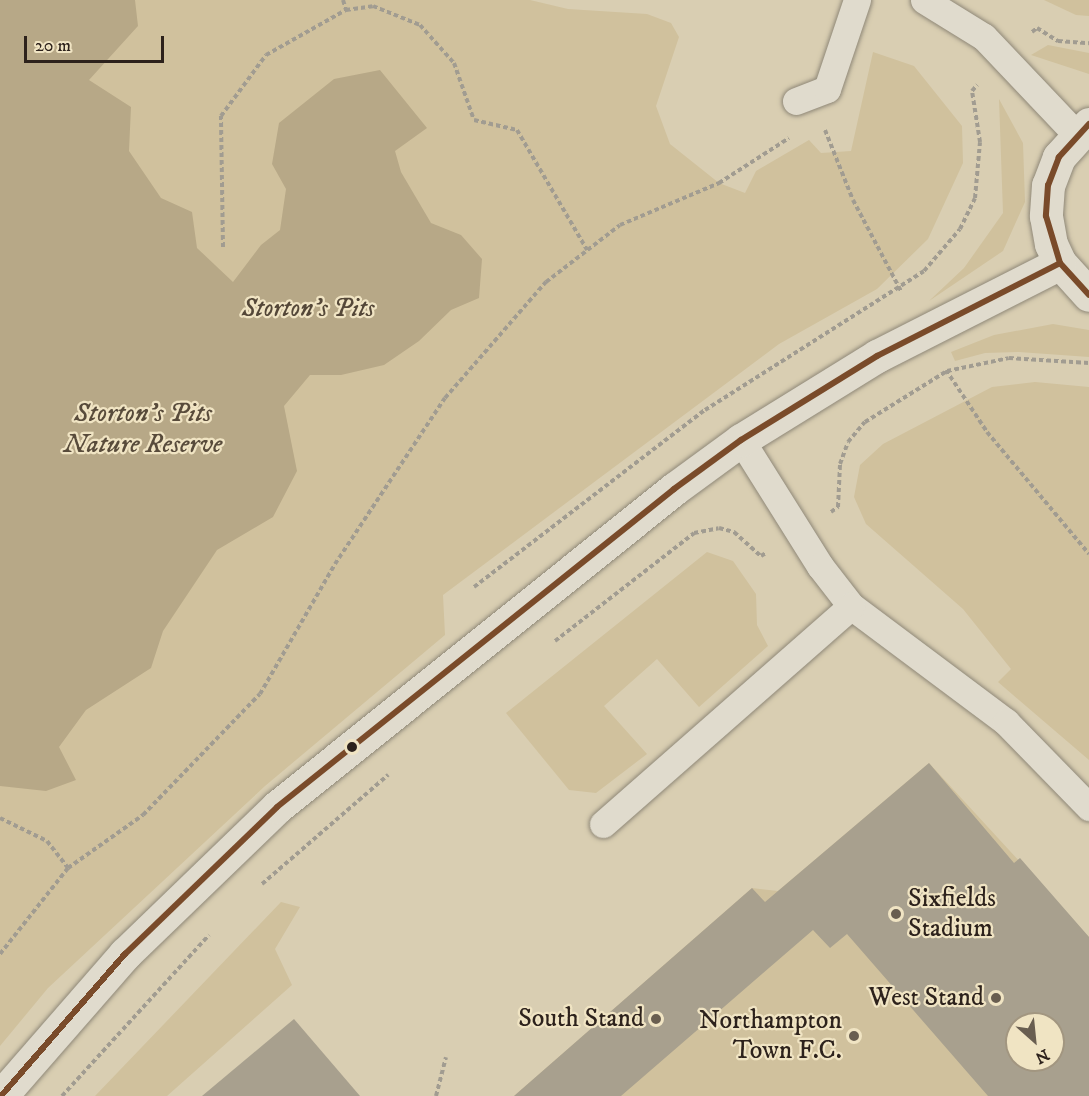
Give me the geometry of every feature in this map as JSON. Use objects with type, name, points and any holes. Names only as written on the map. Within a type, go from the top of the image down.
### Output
[{"type":"street","points":[[1083,129],[1059,158],[1048,185],[1046,216],[1051,244],[1060,263],[1089,295]]},
{"type":"street","points":[[0,1096],[125,954],[277,807],[564,576],[741,440],[877,356],[1060,263]]},
{"type":"lane","points":[[812,103],[857,0]]},
{"type":"lane","points":[[924,0],[964,22],[1083,129]]},
{"type":"lane","points":[[741,440],[820,566],[851,606],[1006,722],[1089,807]]},
{"type":"lane","points":[[603,824],[851,606]]},
{"type":"path","points":[[343,0],[346,10]]},
{"type":"path","points":[[223,247],[221,116],[266,55],[346,10],[373,6],[420,25],[454,63],[474,120],[517,130],[587,250]]},
{"type":"path","points":[[1037,28],[1058,41],[1089,43]]},
{"type":"path","points":[[0,954],[68,868],[142,815],[260,694],[335,564],[445,398],[546,282],[620,225],[719,183],[812,103],[832,141],[853,200],[901,290],[944,251],[975,198],[980,142],[972,91]]},
{"type":"path","points":[[838,507],[840,464],[848,442],[865,422],[947,371],[1009,358],[1089,363]]},
{"type":"path","points":[[947,371],[987,432],[1089,554]]},
{"type":"path","points":[[550,645],[694,533],[718,528],[734,532],[761,556]]},
{"type":"path","points":[[256,889],[398,767]]},
{"type":"path","points":[[0,818],[47,841],[68,868]]},
{"type":"path","points":[[62,1096],[217,926]]},
{"type":"path","points":[[436,1096],[446,1057]]},
{"type":"green space","name":"Storton's Pits","points":[[0,0],[530,0],[568,9],[647,14],[671,23],[679,37],[656,106],[670,144],[719,183],[745,193],[756,171],[809,140],[821,153],[851,151],[873,52],[914,66],[962,126],[963,163],[928,239],[877,289],[779,344],[443,595],[445,635],[265,786],[48,988],[0,1046]]},
{"type":"green space","points":[[1044,0],[1089,0],[1089,16],[1076,15]]},
{"type":"green space","points":[[1048,45],[1089,53],[1089,74],[1031,55]]},
{"type":"green space","points":[[999,99],[1023,143],[1025,202],[1003,251],[929,301],[964,268],[1003,213]]},
{"type":"green space","points":[[1053,324],[1089,330],[1089,357],[1019,352],[985,353],[955,361],[951,352],[994,335]]},
{"type":"green space","points":[[1035,382],[1089,387],[1089,760],[998,682],[1011,669],[963,609],[866,524],[854,497],[860,465],[883,444],[992,387]]},
{"type":"green space","points":[[707,552],[733,561],[756,594],[757,625],[768,646],[699,707],[657,659],[604,706],[647,754],[596,793],[569,790],[506,713]]},
{"type":"green space","name":"Sixfields Stadium","points":[[929,763],[1089,937],[1089,1096],[514,1096],[752,888],[778,891]]},
{"type":"green space","points":[[281,902],[300,907],[275,949],[292,985],[167,1096],[95,1096]]},
{"type":"water","name":"Storton's Pits Nature Reserve","points":[[0,0],[135,0],[138,26],[89,80],[131,107],[129,151],[161,198],[192,212],[197,248],[233,282],[261,245],[280,230],[286,189],[272,164],[279,123],[334,79],[380,70],[427,128],[395,151],[401,172],[431,223],[461,235],[482,259],[479,298],[451,310],[419,341],[384,365],[341,375],[310,375],[284,406],[297,471],[273,517],[217,550],[163,631],[151,668],[86,710],[59,747],[76,780],[46,791],[0,786]]},
{"type":"building","name":"Sixfields Stadium","points":[[929,763],[1014,863],[1020,858],[1089,937],[1089,1096],[988,1096],[847,934],[830,948],[813,930],[621,1096],[514,1096],[752,888],[765,902]]},
{"type":"building","points":[[294,1019],[360,1096],[202,1096]]},
{"type":"transit line","points":[[1089,124],[1059,157],[1048,185],[1046,216],[1060,263],[1089,295]]},
{"type":"transit line","points":[[1,1096],[125,954],[277,807],[674,489],[741,440],[877,356],[1060,263]]},
{"type":"place","name":"Sixfields Stadium","points":[[896,914]]},
{"type":"place","name":"West Stand","points":[[996,998]]},
{"type":"place","name":"South Stand","points":[[656,1019]]},
{"type":"place","name":"Northampton Town F.C.","points":[[854,1036]]}]
